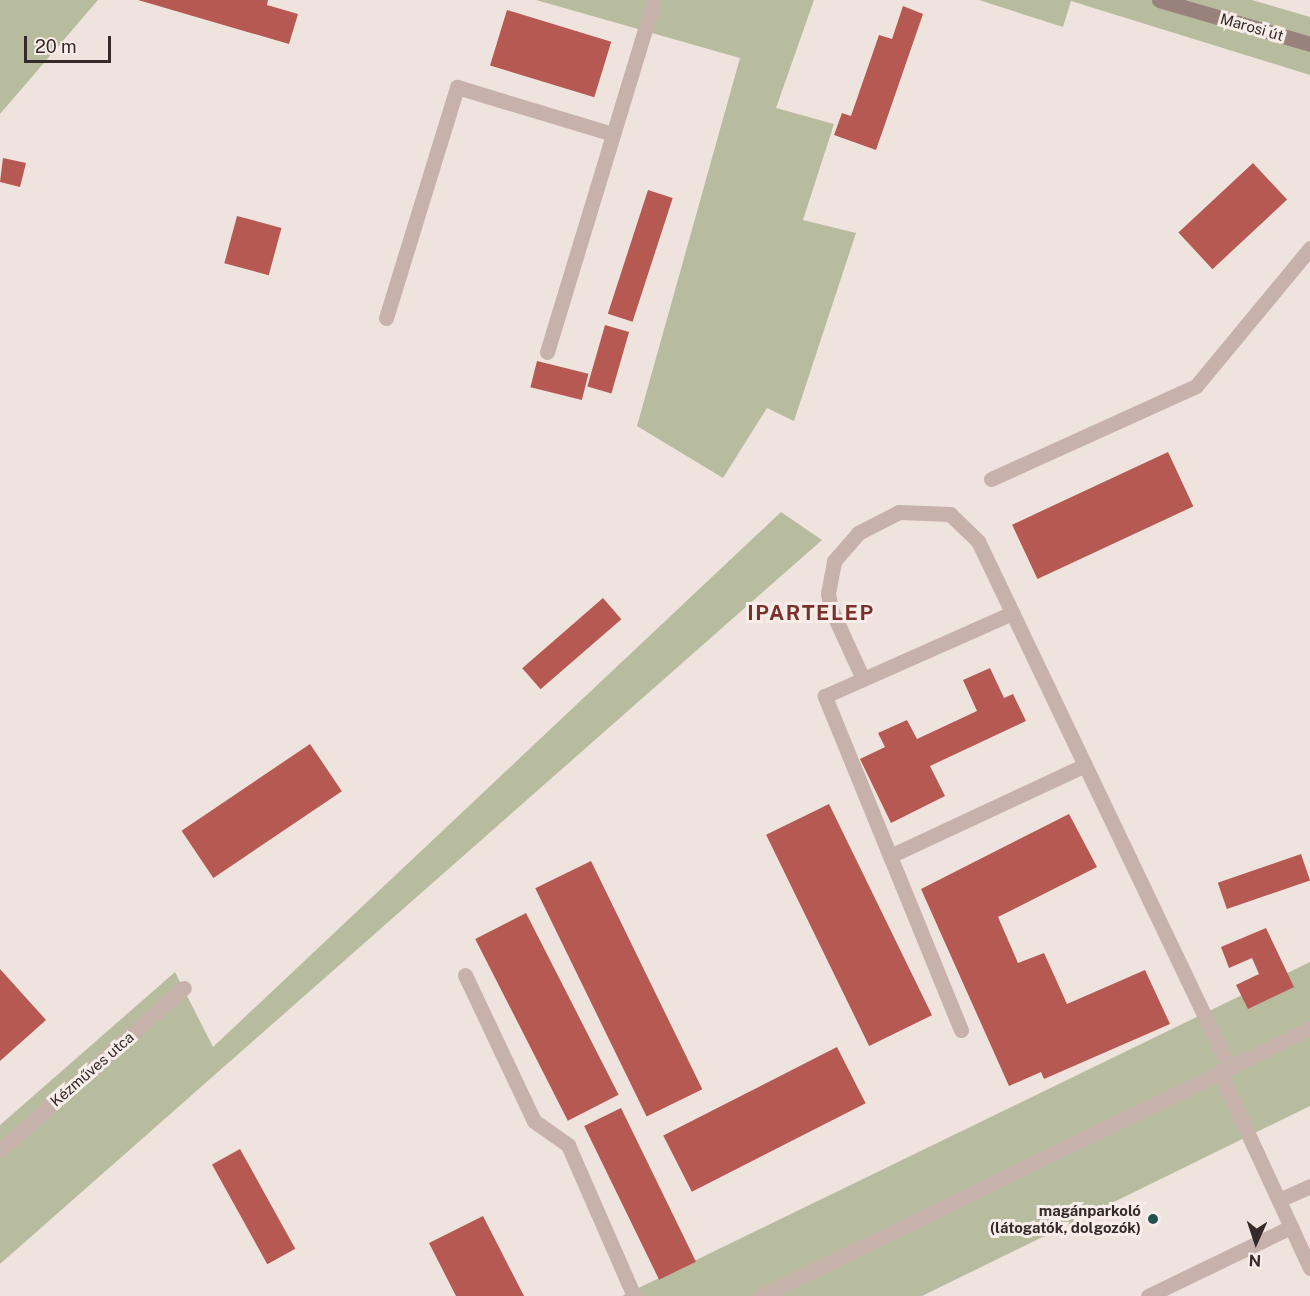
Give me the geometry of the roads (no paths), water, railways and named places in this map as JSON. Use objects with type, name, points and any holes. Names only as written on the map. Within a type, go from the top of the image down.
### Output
[{"type":"street","points":[[548,352],[654,0]]},
{"type":"street","name":"Marosi út","points":[[1159,0],[1310,44]]},
{"type":"street","points":[[386,318],[457,87],[613,134]]},
{"type":"street","points":[[991,479],[1196,386],[1310,248]]},
{"type":"street","points":[[863,679],[831,609],[830,576],[843,548],[858,533],[899,512],[951,514],[978,542],[1085,765],[1224,1069],[1310,1268]]},
{"type":"street","points":[[961,1030],[825,696],[1012,613]]},
{"type":"street","points":[[890,856],[1085,765]]},
{"type":"street","points":[[465,975],[534,1121],[568,1144],[634,1296]]},
{"type":"street","name":"Kézműves utca","points":[[0,1150],[184,988]]},
{"type":"street","points":[[760,1296],[1310,1028]]},
{"type":"street","points":[[1279,1200],[1310,1186]]},
{"type":"street","points":[[1148,1296],[1291,1227]]},
{"type":"place","name":"magánparkoló (látogatók, dolgozók)","points":[[1153,1219]]},
{"type":"district","name":"IPARTELEP","points":[[811,613]]}]
